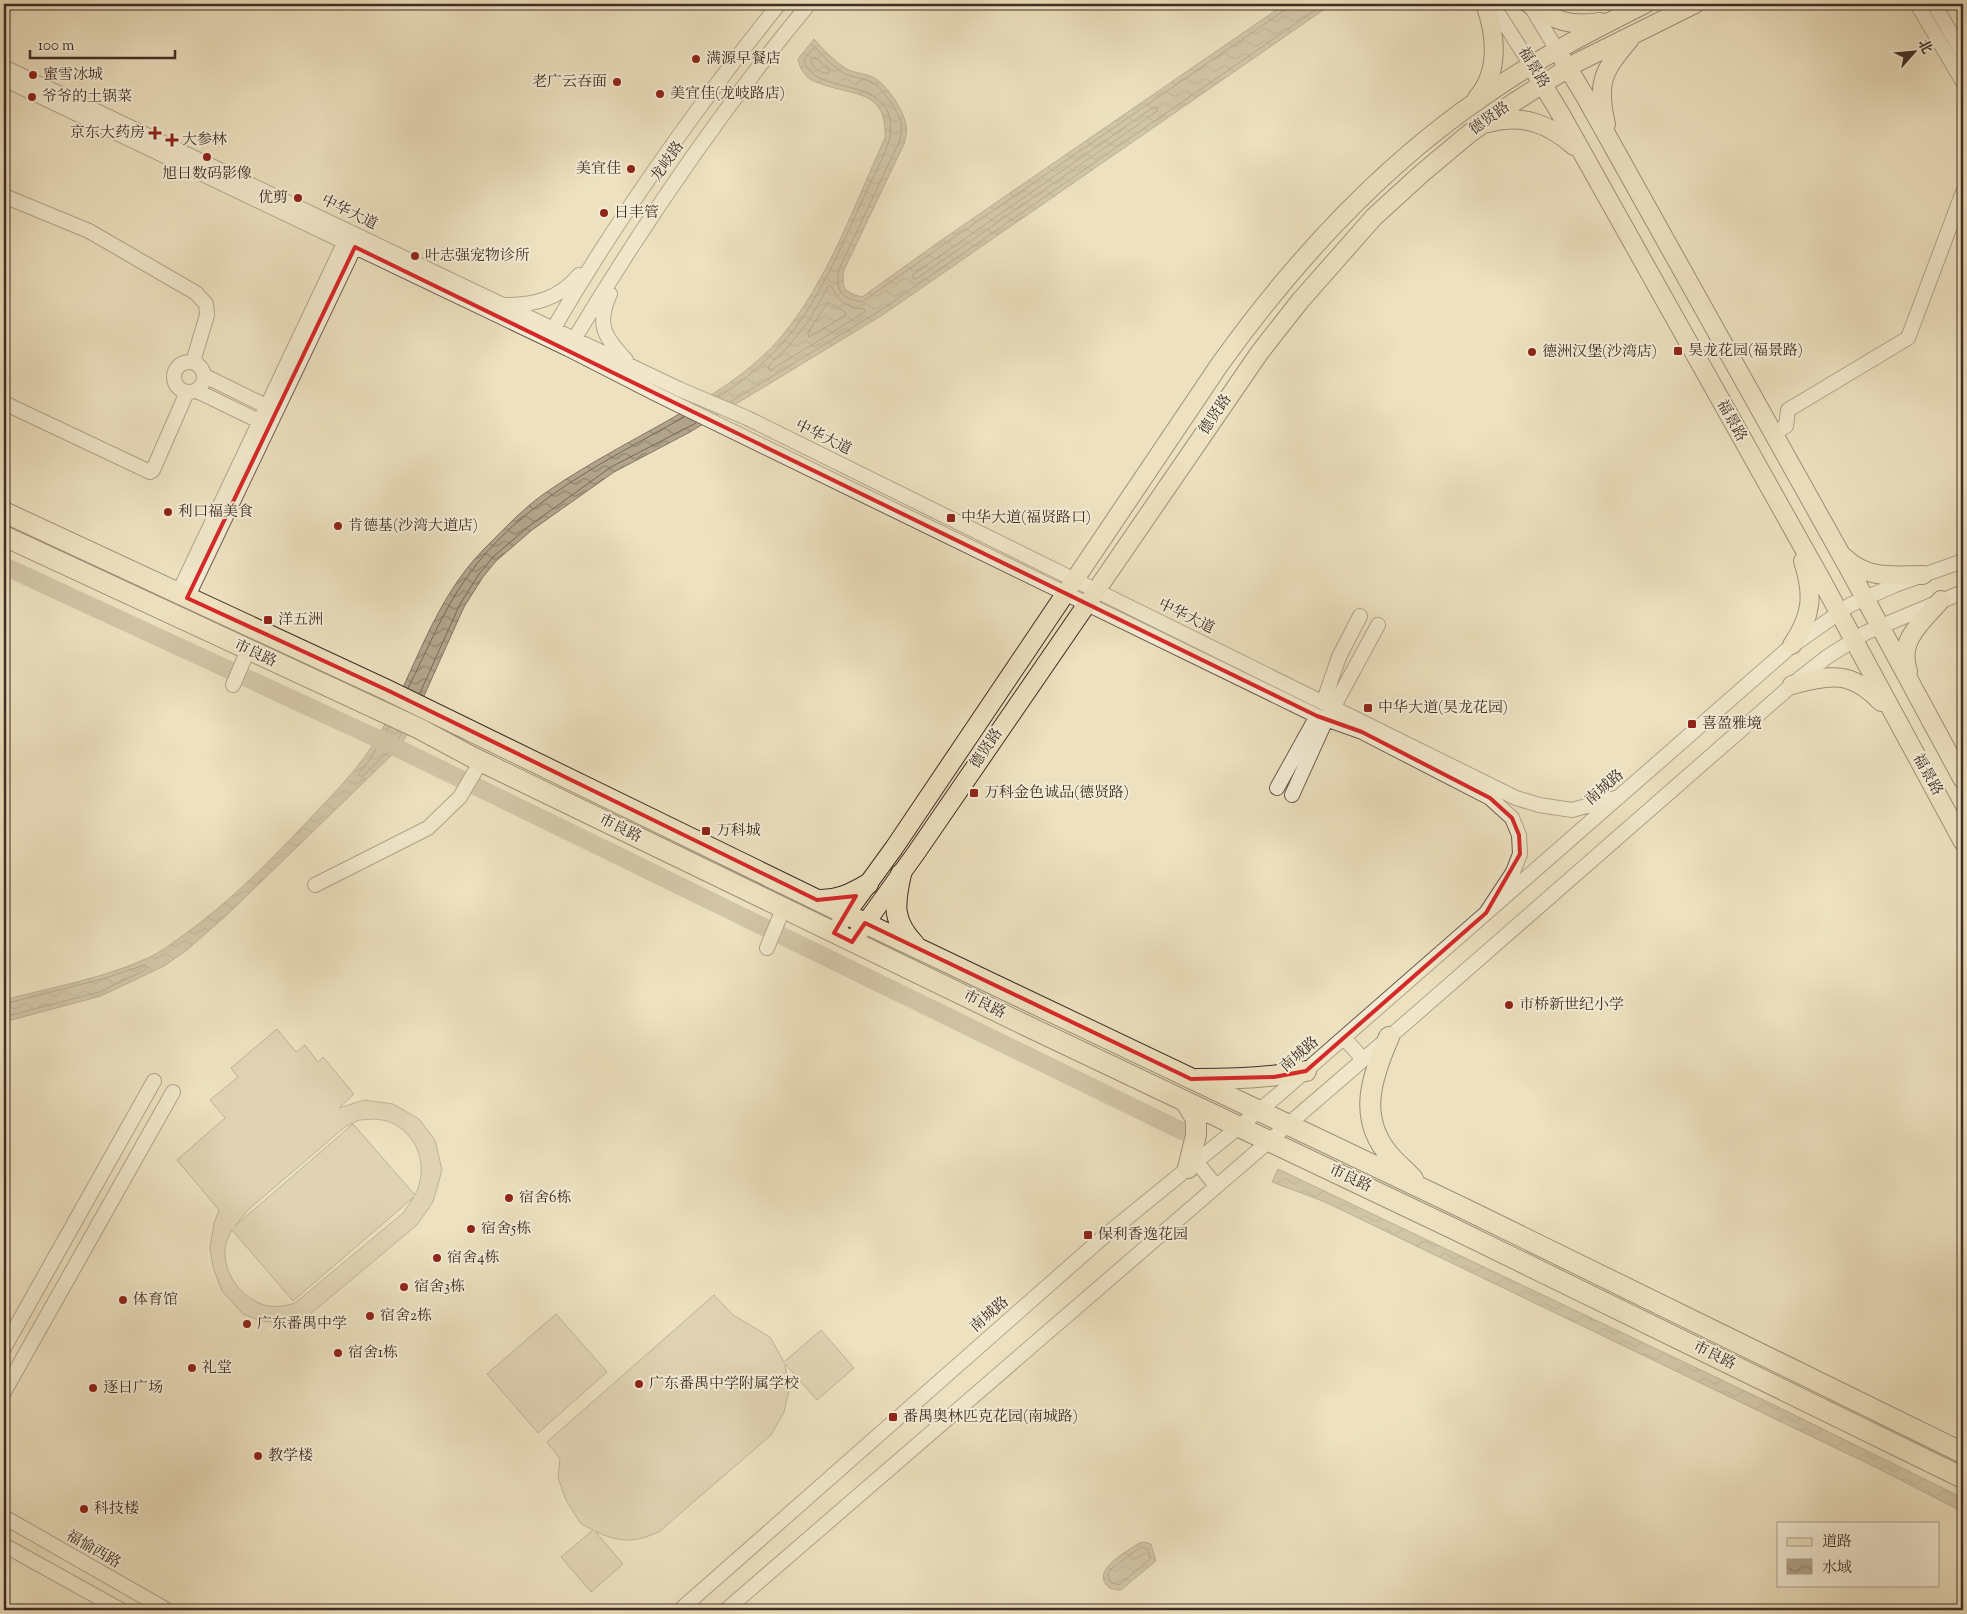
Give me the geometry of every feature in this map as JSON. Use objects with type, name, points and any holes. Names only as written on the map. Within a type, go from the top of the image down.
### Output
[{"type":"highway","name":"市良路","points":[[4,512],[433,712],[918,949],[1425,1190],[1963,1453]]},
{"type":"highway","name":"市良路","points":[[4,536],[247,655],[420,729],[478,765],[782,913],[834,933],[1454,1229],[1963,1478]]},
{"type":"highway","points":[[901,874],[896,897],[896,911],[904,934],[918,949]]},
{"type":"highway","points":[[817,900],[837,899],[868,884]]},
{"type":"highway","points":[[1388,1038],[1370,1091],[1373,1128],[1390,1156],[1425,1190]]},
{"type":"highway","points":[[1191,1079],[1246,1079],[1274,1077],[1306,1071]]},
{"type":"highway","points":[[1185,1101],[1196,1120],[1192,1165]]},
{"type":"main road","points":[[1472,104],[1484,90],[1493,63],[1493,36],[1484,4]]},
{"type":"main road","points":[[1529,4],[1552,18],[1563,22],[1590,23],[1613,20]]},
{"type":"main road","name":"德贤路","points":[[834,933],[894,848],[1220,364],[1281,285],[1357,200],[1431,135],[1472,104],[1531,65],[1645,4]]},
{"type":"main road","name":"德贤路","points":[[852,942],[901,874],[1241,378],[1300,301],[1374,217],[1421,174],[1480,126],[1543,84],[1568,68],[1695,4]]},
{"type":"main road","points":[[1611,144],[1602,108],[1602,85],[1609,66],[1634,34]]},
{"type":"main road","name":"福景路","points":[[1557,50],[1839,551],[1963,780]]},
{"type":"main road","name":"福景路","points":[[1531,65],[1792,528],[1963,842]]},
{"type":"main road","points":[[1480,126],[1504,119],[1532,122],[1558,132],[1584,157]]},
{"type":"main road","points":[[1792,528],[1808,578],[1810,591],[1810,605],[1807,618],[1802,631],[1792,645]]},
{"type":"main road","points":[[1839,551],[1857,568],[1866,572],[1923,575]]},
{"type":"main road","points":[[1916,693],[1906,668],[1905,657],[1908,639],[1941,600]]},
{"type":"main road","points":[[1792,685],[1820,677],[1851,679],[1870,690],[1896,719]]},
{"type":"street","name":"龙岐路","points":[[551,334],[620,224],[715,88],[779,4]]},
{"type":"street","name":"龙岐路","points":[[571,344],[662,199],[734,97],[809,4]]},
{"type":"street","name":"福景路","points":[[1492,4],[1531,65]]},
{"type":"street","name":"福景路","points":[[1529,4],[1557,50]]},
{"type":"street","points":[[1918,4],[1963,82]]},
{"type":"street","points":[[1934,4],[1963,54]]},
{"type":"street","name":"中华大道","points":[[4,67],[352,239],[571,344],[662,397],[1070,587]]},
{"type":"street","name":"中华大道","points":[[4,79],[352,239],[502,305],[551,334]]},
{"type":"street","points":[[1773,434],[1786,426],[1788,410],[1908,338],[1963,192]]},
{"type":"street","points":[[4,196],[89,231],[196,294],[206,304],[207,315],[192,362]]},
{"type":"street","points":[[502,305],[536,303],[567,289],[620,224]]},
{"type":"street","points":[[182,596],[266,406],[352,239]]},
{"type":"street","points":[[182,596],[352,239]]},
{"type":"street","points":[[634,368],[609,341],[602,320],[603,308],[636,241]]},
{"type":"street","name":"中华大道","points":[[571,344],[634,368],[747,418],[1070,587]]},
{"type":"street","points":[[4,403],[150,472],[153,470],[192,391],[203,385],[205,376],[202,368],[192,362],[180,364],[174,372],[175,383],[182,391],[192,391],[259,421]]},
{"type":"street","points":[[205,376],[266,406]]},
{"type":"street","name":"南城路","points":[[680,1610],[1094,1245],[1306,1071],[1792,645],[1838,612],[1865,598],[1963,561]]},
{"type":"street","points":[[1070,587],[1092,597]]},
{"type":"street","points":[[726,1610],[1388,1038],[1792,685],[1827,657],[1854,640],[1880,626],[1963,592]]},
{"type":"street","name":"中华大道","points":[[1092,597],[1135,610],[1325,712]]},
{"type":"street","name":"中华大道","points":[[1092,597],[1127,623],[1325,712],[1492,793],[1539,805],[1572,810],[1619,797]]},
{"type":"street","points":[[1127,623],[1135,610]]},
{"type":"street","points":[[1292,795],[1325,712],[1339,657],[1360,616]]},
{"type":"street","points":[[1277,788],[1378,625]]},
{"type":"street","points":[[233,685],[247,655]]},
{"type":"street","points":[[315,886],[428,828],[460,797],[478,765]]},
{"type":"street","name":"中华大道","points":[[1486,913],[1513,872],[1520,854],[1519,835],[1512,818],[1492,793]]},
{"type":"street","points":[[767,948],[782,913]]},
{"type":"street","points":[[1344,1038],[1363,1059]]},
{"type":"street","points":[[4,1348],[154,1081]]},
{"type":"street","points":[[4,1392],[173,1092]]},
{"type":"street","points":[[1192,1165],[1216,1186]]},
{"type":"street","points":[[4,1507],[18,1526]]},
{"type":"street","name":"福愉西路","points":[[4,1517],[167,1610]]},
{"type":"street","points":[[4,1546],[121,1610]]},
{"type":"highlighted area","points":[[355,247],[1317,716],[1362,732],[1490,798],[1512,818],[1519,835],[1520,854],[1486,913],[1306,1071],[1274,1077],[1191,1079],[865,923],[852,942],[834,933],[856,896],[817,900],[387,690],[187,598]]},
{"type":"shaded area","points":[[277,1029],[296,1052],[305,1045],[318,1062],[323,1057],[354,1094],[339,1108],[364,1100],[393,1104],[419,1119],[435,1140],[442,1170],[433,1202],[417,1225],[308,1316],[281,1323],[261,1321],[243,1314],[222,1291],[213,1267],[210,1248],[214,1223],[219,1210],[177,1160],[225,1118],[210,1100],[238,1077],[231,1068]],"holes":[[[375,1119],[388,1121],[400,1128],[408,1135],[419,1153],[421,1174],[415,1195],[353,1124],[235,1226],[249,1209],[345,1127],[359,1120]],[[414,1197],[403,1213],[295,1303],[280,1306],[264,1305],[244,1293],[230,1275],[226,1264],[225,1252],[232,1230],[293,1301]]]},
{"type":"shaded area","points":[[714,1295],[733,1315],[770,1337],[784,1362],[821,1330],[854,1368],[817,1400],[785,1364],[789,1390],[784,1412],[771,1435],[660,1531],[643,1538],[628,1540],[612,1538],[595,1531],[623,1564],[591,1592],[561,1557],[593,1530],[581,1524],[566,1500],[558,1478],[560,1459],[547,1442]]},
{"type":"shaded area","points":[[556,1314],[607,1372],[538,1433],[487,1374]]},
{"type":"water","points":[[1285,4],[1332,4],[884,314],[690,432],[614,472],[532,530],[496,561],[483,577],[464,607],[399,748],[229,913],[187,950],[164,966],[101,996],[4,1022],[4,1000],[98,976],[135,964],[169,946],[227,900],[288,842],[363,759],[392,710],[426,637],[451,590],[484,549],[516,517],[542,495],[594,462],[713,394],[742,374],[781,337],[797,316],[826,267],[885,138],[885,124],[882,113],[870,99],[818,83],[803,72],[798,59],[814,39],[832,58],[845,68],[870,76],[881,83],[896,102],[906,124],[904,144],[844,270],[843,282],[846,289],[862,297],[943,239]]},
{"type":"water","points":[[1278,1169],[1770,1403],[1963,1498],[1963,1512],[1875,1467],[1325,1202],[1272,1182]]},
{"type":"water","points":[[1139,1543],[1151,1544],[1156,1561],[1121,1590],[1113,1589],[1105,1584],[1103,1575],[1110,1564]]},
{"type":"waterway","points":[[4,566],[387,743],[1182,1131]]},
{"type":"place","name":"满源早餐店","points":[[696,59]]},
{"type":"place","name":"蜜雪冰城","points":[[33,75]]},
{"type":"place","name":"老广云吞面","points":[[617,82]]},
{"type":"place","name":"美宜佳(龙岐路店)","points":[[660,94]]},
{"type":"place","name":"爷爷的土锅菜","points":[[32,97]]},
{"type":"place","name":"京东大药房","points":[[155,133]]},
{"type":"place","name":"大参林","points":[[172,140]]},
{"type":"place","name":"旭日数码影像","points":[[207,157]]},
{"type":"place","name":"美宜佳","points":[[631,169]]},
{"type":"place","name":"优剪","points":[[298,198]]},
{"type":"place","name":"日丰管","points":[[604,213]]},
{"type":"place","name":"叶志强宠物诊所","points":[[415,256]]},
{"type":"place","name":"昊龙花园(福景路)","points":[[1678,351]]},
{"type":"place","name":"德洲汉堡(沙湾店)","points":[[1532,352]]},
{"type":"place","name":"利口福美食","points":[[168,512]]},
{"type":"place","name":"中华大道(福贤路口)","points":[[951,518]]},
{"type":"place","name":"肯德基(沙湾大道店)","points":[[338,526]]},
{"type":"place","name":"洋五洲","points":[[268,620]]},
{"type":"place","name":"中华大道(昊龙花园)","points":[[1368,708]]},
{"type":"place","name":"喜盈雅境","points":[[1692,724]]},
{"type":"place","name":"万科金色诚品(德贤路)","points":[[974,793]]},
{"type":"place","name":"万科城","points":[[706,831]]},
{"type":"place","name":"市桥新世纪小学","points":[[1509,1005]]},
{"type":"place","name":"宿舍6栋","points":[[509,1198]]},
{"type":"place","name":"宿舍5栋","points":[[471,1229]]},
{"type":"place","name":"保利香逸花园","points":[[1088,1235]]},
{"type":"place","name":"宿舍4栋","points":[[437,1258]]},
{"type":"place","name":"宿舍3栋","points":[[404,1287]]},
{"type":"place","name":"体育馆","points":[[123,1300]]},
{"type":"place","name":"宿舍2栋","points":[[370,1316]]},
{"type":"place","name":"广东番禺中学","points":[[247,1324]]},
{"type":"place","name":"宿舍1栋","points":[[338,1353]]},
{"type":"place","name":"礼堂","points":[[192,1368]]},
{"type":"place","name":"广东番禺中学附属学校","points":[[639,1384]]},
{"type":"place","name":"逐日广场","points":[[93,1388]]},
{"type":"place","name":"番禺奥林匹克花园(南城路)","points":[[893,1417]]},
{"type":"place","name":"教学楼","points":[[258,1456]]},
{"type":"place","name":"科技楼","points":[[84,1509]]}]
